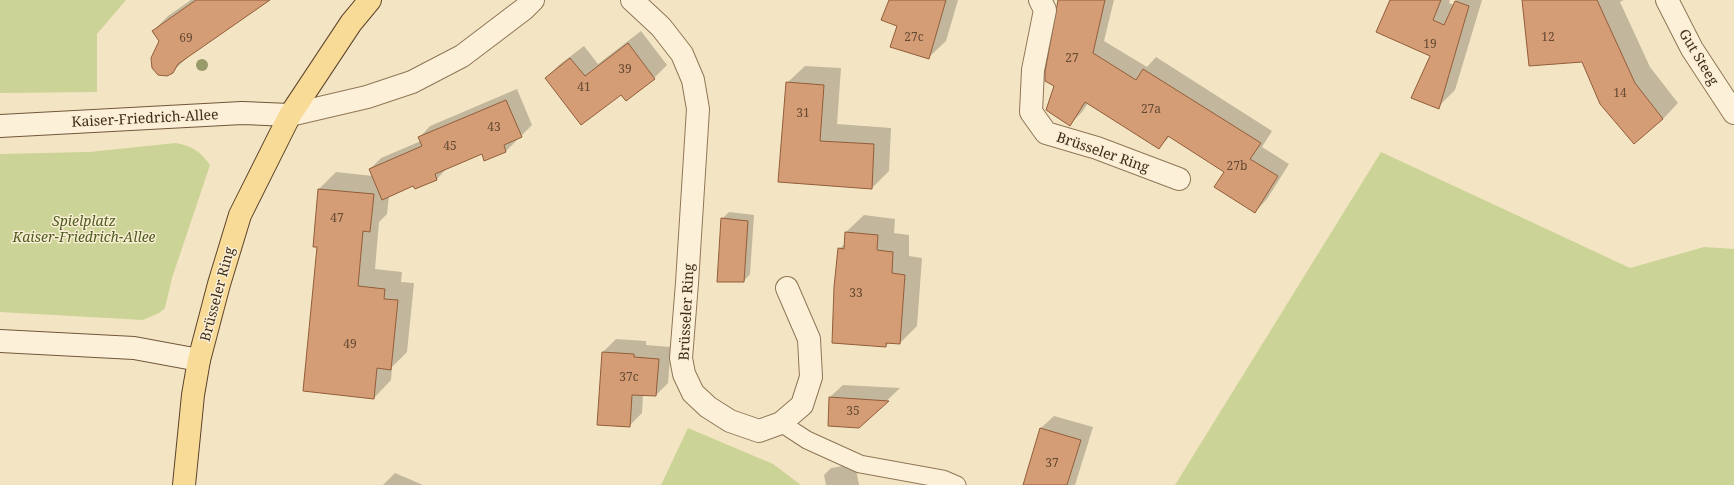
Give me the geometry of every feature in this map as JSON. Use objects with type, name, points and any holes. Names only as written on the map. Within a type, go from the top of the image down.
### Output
[{"type":"main road","name":"Brüsseler Ring","points":[[184,485],[193,395],[199,360],[219,284],[240,215],[290,115],[351,23],[370,0]]},
{"type":"street","points":[[290,115],[367,97],[412,82],[462,56],[524,9],[533,0]]},
{"type":"street","name":"Brüsseler Ring","points":[[632,0],[661,28],[682,54],[693,80],[698,109],[681,358],[684,374],[693,393],[708,407],[730,421],[759,431],[781,423],[802,405],[811,377],[809,339],[787,288]]},
{"type":"street","name":"Brüsseler Ring","points":[[1040,0],[1045,10],[1034,70],[1031,112],[1046,133],[1098,148],[1179,179]]},
{"type":"street","name":"Gut Steeg","points":[[1667,0],[1692,49],[1734,113]]},
{"type":"street","name":"Kaiser-Friedrich-Allee","points":[[0,126],[242,113],[290,115]]},
{"type":"street","points":[[0,341],[134,348],[199,360]]},
{"type":"lane","points":[[781,423],[807,440],[860,464],[943,479],[957,485]]},
{"type":"green space","points":[[0,0],[126,0],[97,34],[97,92],[0,93]]},
{"type":"green space","name":"Spielplatz Kaiser-Friedrich-Allee","points":[[176,143],[196,150],[210,165],[172,278],[165,308],[159,313],[143,320],[0,312],[0,154],[89,152]]},
{"type":"green space","points":[[1381,152],[1630,268],[1704,247],[1734,249],[1734,485],[1175,485]]},
{"type":"green space","points":[[688,428],[773,464],[801,485],[661,485]]},
{"type":"building","points":[[196,0],[270,0],[178,64],[173,73],[167,76],[158,75],[152,68],[151,58],[159,41],[152,31]]},
{"type":"building","points":[[889,0],[946,0],[929,59],[890,47],[897,26],[881,20]]},
{"type":"building","points":[[1058,0],[1105,0],[1093,53],[1136,80],[1143,69],[1261,143],[1250,159],[1278,176],[1255,213],[1214,187],[1224,172],[1168,136],[1159,149],[1085,102],[1070,126],[1046,110],[1054,86],[1045,81],[1045,72]]},
{"type":"building","points":[[1390,0],[1441,0],[1433,20],[1444,25],[1455,1],[1469,6],[1439,109],[1411,98],[1430,56],[1376,32]]},
{"type":"building","points":[[1522,0],[1597,0],[1635,83],[1663,119],[1634,144],[1600,104],[1582,62],[1529,66]]},
{"type":"building","points":[[628,43],[655,79],[626,101],[621,95],[581,125],[545,78],[570,58],[585,76]]},
{"type":"building","points":[[786,82],[824,85],[820,141],[874,144],[872,189],[778,182]]},
{"type":"building","points":[[506,100],[522,137],[504,145],[506,152],[484,161],[482,154],[435,174],[437,180],[415,189],[413,186],[382,200],[369,169],[422,146],[418,137]]},
{"type":"building","points":[[318,189],[374,194],[370,232],[363,231],[358,286],[385,289],[384,299],[398,300],[391,370],[377,368],[374,399],[303,391],[317,247],[313,247]]},
{"type":"building","points":[[721,218],[748,221],[744,282],[717,282]]},
{"type":"building","points":[[845,232],[878,235],[877,250],[893,252],[892,273],[905,275],[900,344],[886,343],[886,347],[832,343],[834,287],[838,248],[844,249]]},
{"type":"building","points":[[602,352],[634,354],[634,357],[659,359],[656,396],[632,395],[630,427],[597,425]]},
{"type":"building","points":[[829,397],[889,401],[859,428],[828,426]]},
{"type":"building","points":[[1040,428],[1081,440],[1067,485],[1023,485]]}]
